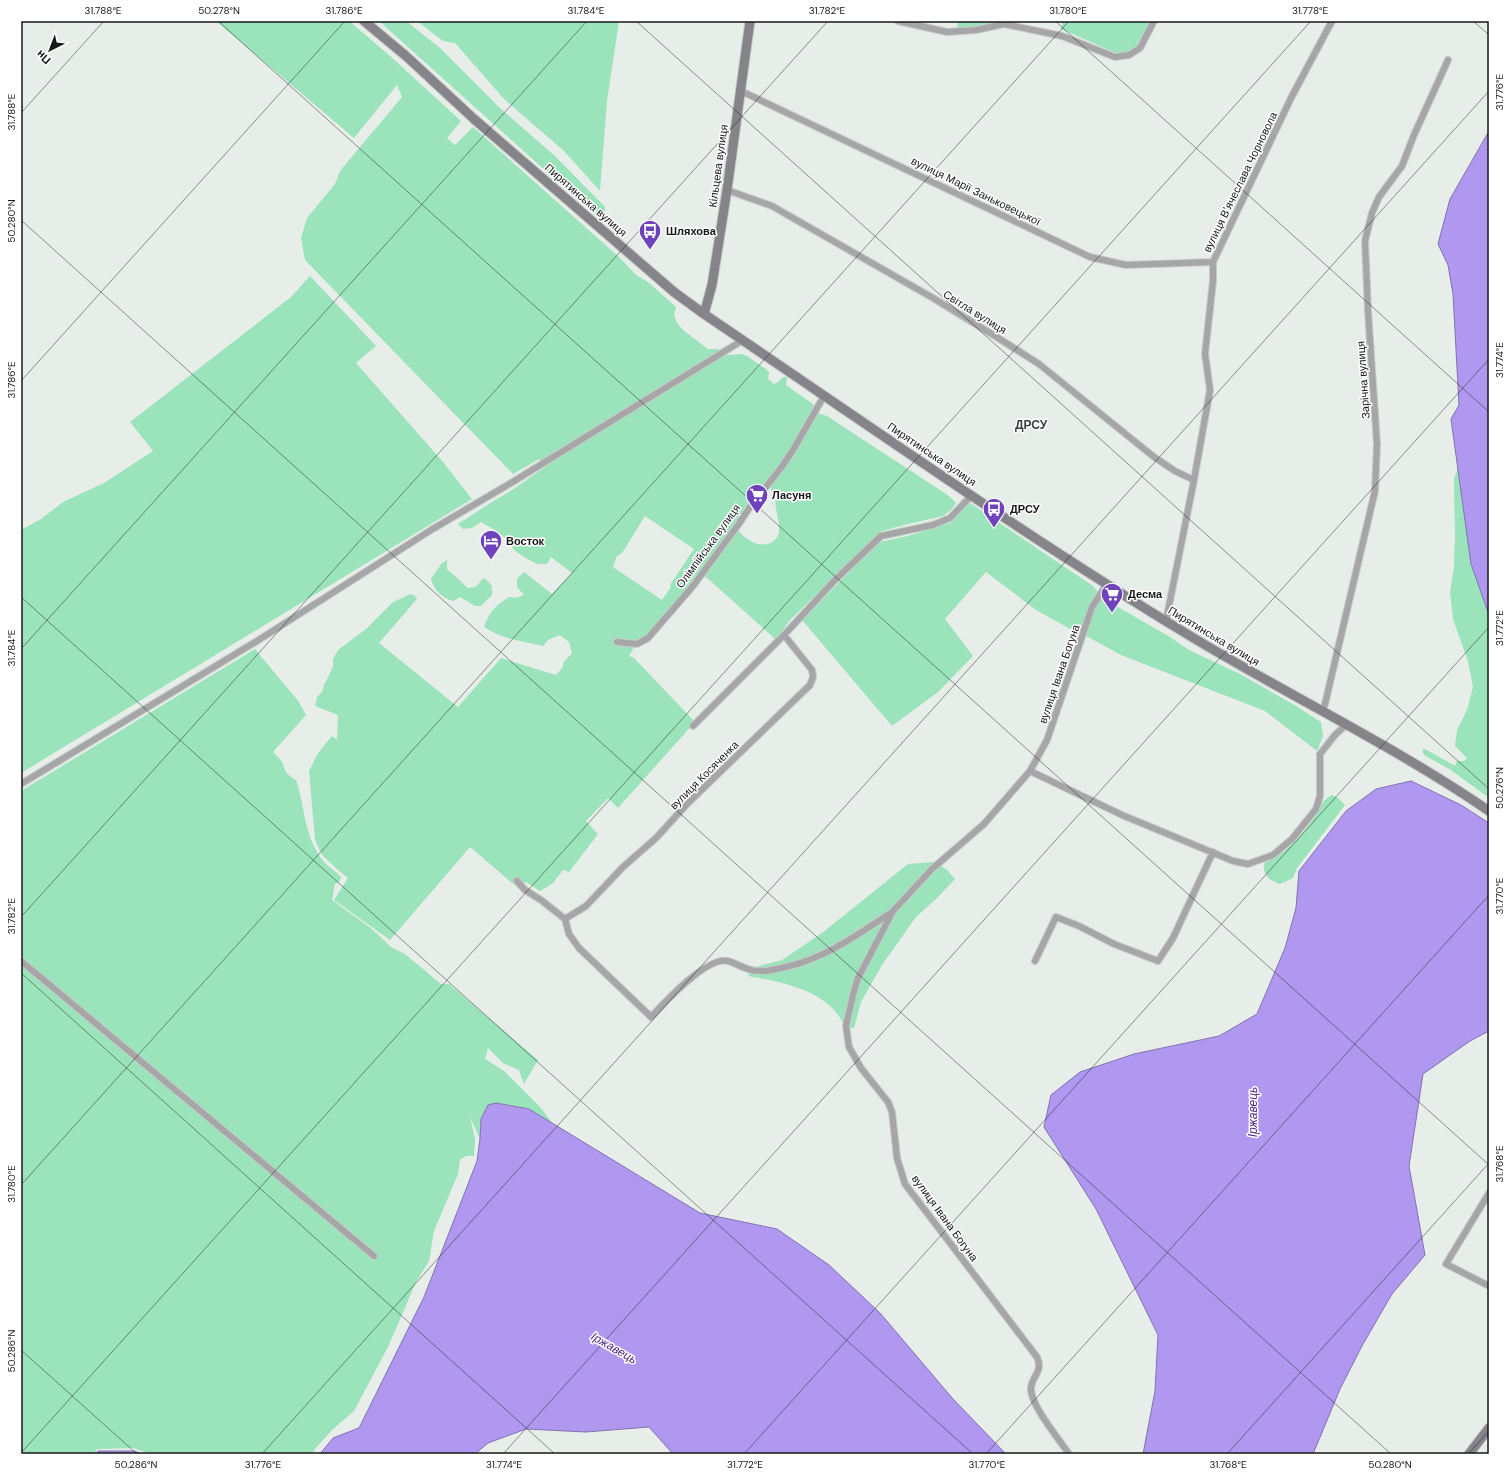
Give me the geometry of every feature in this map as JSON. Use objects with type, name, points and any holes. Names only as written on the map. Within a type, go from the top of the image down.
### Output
[{"type":"main road","name":"Пирятинська вулиця","points":[[364,21],[406,56],[474,119],[592,222],[674,292],[704,314],[824,396],[1107,584],[1242,667],[1348,724],[1448,783],[1489,811]]},
{"type":"main road","name":"Кільцева вулиця","points":[[704,314],[712,285],[727,190],[750,21]]},
{"type":"main road","points":[[1469,1454],[1489,1428]]},
{"type":"street","points":[[898,21],[947,32],[976,30],[1004,24],[1062,36],[1115,57],[1129,55],[1140,48],[1154,21]]},
{"type":"street","name":"вулиця Вʼячеслава Чорновола","points":[[1166,621],[1210,390],[1205,354],[1213,281],[1213,262],[1291,98],[1332,21]]},
{"type":"street","name":"Зарічна вулиця","points":[[1322,711],[1326,704],[1375,491],[1377,444],[1365,241],[1372,213],[1378,197],[1402,166],[1414,135],[1448,60]]},
{"type":"street","name":"вулиця Марії Заньковецької","points":[[741,91],[1090,257],[1126,265],[1213,262]]},
{"type":"street","name":"Світла вулиця","points":[[727,190],[772,206],[983,328],[1039,364],[1154,457],[1175,471],[1194,480]]},
{"type":"street","points":[[21,784],[258,641],[431,530],[511,483],[743,340]]},
{"type":"street","name":"Олімпійська вулиця","points":[[617,642],[637,644],[648,638],[693,586],[750,507],[781,468],[797,444],[824,396]]},
{"type":"street","points":[[693,726],[835,580],[881,536],[933,525],[950,518],[972,495]]},
{"type":"street","name":"вулиця Івана Богуна","points":[[565,919],[569,934],[579,948],[651,1017],[673,994],[696,974],[718,961],[727,961],[748,969],[760,971],[810,961],[850,939],[893,911],[932,869],[984,824],[1030,771],[1047,740],[1092,607],[1107,584]]},
{"type":"street","name":"вулиця Косяченка","points":[[565,919],[586,906],[623,867],[656,838],[688,803],[810,686],[813,676],[812,670],[784,634]]},
{"type":"street","points":[[1030,771],[1122,814],[1213,852],[1233,862],[1248,864],[1273,855],[1292,839],[1316,809],[1320,796],[1320,754],[1335,736],[1348,724]]},
{"type":"street","points":[[1035,961],[1056,917],[1079,926],[1114,944],[1158,961],[1173,938],[1213,852]]},
{"type":"street","points":[[517,881],[525,890],[541,900],[565,919]]},
{"type":"street","name":"вулиця Івана Богуна","points":[[893,911],[858,978],[846,1026],[849,1047],[861,1068],[888,1102],[892,1112],[897,1158],[905,1184],[1040,1363],[1040,1369],[1030,1388],[1039,1410],[1069,1454]]},
{"type":"street","points":[[21,961],[374,1256]]},
{"type":"street","points":[[1489,1193],[1446,1264],[1489,1286]]},
{"type":"green space","points":[[216,21],[349,21],[389,55],[461,121],[447,138],[455,145],[473,127],[620,258],[636,275],[648,282],[676,307],[674,315],[677,323],[683,330],[708,349],[718,349],[727,355],[742,354],[747,356],[769,372],[768,379],[774,384],[783,377],[787,377],[786,385],[814,405],[796,443],[692,586],[647,637],[637,642],[629,656],[634,658],[695,722],[618,808],[608,798],[586,821],[598,834],[569,872],[563,870],[552,884],[540,891],[526,882],[518,888],[470,847],[390,940],[334,900],[348,878],[322,855],[315,840],[309,771],[318,753],[332,736],[337,740],[338,715],[315,706],[317,697],[322,692],[333,667],[333,659],[338,650],[366,629],[393,602],[411,594],[417,599],[379,643],[458,707],[501,658],[556,675],[563,667],[563,663],[572,653],[569,642],[560,635],[548,640],[543,646],[505,637],[484,627],[488,617],[500,603],[509,597],[516,598],[524,595],[517,587],[517,579],[524,572],[552,594],[572,573],[551,557],[547,564],[537,564],[524,557],[514,550],[508,540],[481,522],[472,528],[463,529],[458,524],[545,467],[539,459],[513,474],[305,260],[301,238],[307,218],[335,184],[340,171],[402,97],[397,85],[354,138]],"holes":[[[645,516],[694,549],[662,600],[613,567],[617,556],[622,553]]]},
{"type":"green space","points":[[379,21],[406,21],[440,48],[500,108],[556,157],[605,207],[605,217],[596,216]]},
{"type":"green space","points":[[417,21],[619,21],[607,101],[600,191],[564,151],[505,100],[455,43],[443,41]]},
{"type":"green space","points":[[958,21],[1000,21],[972,27],[957,28]]},
{"type":"green space","points":[[1063,21],[1150,21],[1136,47],[1126,52],[1116,53],[1061,29]]},
{"type":"green space","points":[[310,276],[376,346],[356,363],[443,462],[472,499],[21,773],[21,530],[41,519],[63,502],[104,483],[153,451],[130,422],[291,297]]},
{"type":"green space","points":[[818,413],[827,416],[949,496],[956,503],[951,510],[943,516],[882,531],[789,621],[775,639],[705,576],[738,530],[752,542],[763,545],[774,541],[778,536],[779,526],[775,501],[776,497],[772,493],[770,485],[783,467],[789,462],[813,419]]},
{"type":"green space","points":[[1458,468],[1471,564],[1489,615],[1489,798],[1451,770],[1424,755],[1422,749],[1425,749],[1455,766],[1457,761],[1464,761],[1467,758],[1455,746],[1457,730],[1467,710],[1473,687],[1468,661],[1453,619],[1450,592],[1454,567],[1454,478]]},
{"type":"green space","points":[[970,503],[1093,586],[1104,599],[1170,637],[1189,650],[1240,674],[1321,722],[1323,736],[1317,751],[1265,711],[1121,655],[1036,610],[986,572],[945,619],[973,656],[938,692],[892,726],[802,620],[879,542],[908,536],[950,523]]},
{"type":"green space","points":[[447,560],[447,569],[468,588],[476,587],[483,578],[492,586],[492,595],[481,606],[475,606],[460,597],[453,601],[449,600],[436,590],[431,579],[441,564]]},
{"type":"green space","points":[[255,649],[299,702],[306,715],[273,752],[282,762],[287,773],[296,780],[308,830],[315,849],[323,861],[341,877],[340,881],[335,884],[332,900],[372,929],[391,947],[405,954],[441,984],[449,984],[538,1060],[524,1084],[519,1070],[503,1063],[488,1048],[485,1059],[504,1071],[541,1108],[553,1124],[529,1109],[496,1103],[488,1105],[481,1119],[480,1139],[470,1117],[475,1139],[474,1156],[466,1156],[460,1160],[458,1174],[434,1231],[429,1261],[416,1282],[388,1347],[354,1411],[332,1430],[314,1450],[313,1454],[151,1454],[133,1448],[97,1449],[94,1454],[21,1454],[21,791]]},
{"type":"green space","points":[[1332,795],[1338,798],[1345,805],[1297,868],[1293,878],[1280,884],[1269,879],[1264,871],[1264,863],[1278,856],[1296,840],[1311,822],[1322,803]]},
{"type":"green space","points":[[935,862],[947,870],[955,879],[916,917],[882,965],[861,1002],[854,1028],[845,1028],[838,1015],[829,1005],[818,997],[804,990],[776,981],[748,976],[752,968],[782,960],[822,933],[908,864]]},
{"type":"water","points":[[1489,131],[1489,615],[1471,564],[1451,419],[1459,405],[1453,294],[1448,265],[1438,244],[1450,199]]},
{"type":"water","name":"Іржавець","points":[[1411,781],[1461,805],[1489,823],[1489,1031],[1470,1041],[1423,1074],[1409,1166],[1425,1255],[1392,1294],[1363,1344],[1340,1389],[1313,1454],[1143,1454],[1155,1391],[1158,1335],[1096,1209],[1044,1127],[1051,1095],[1080,1072],[1134,1054],[1219,1036],[1257,1014],[1285,948],[1296,908],[1299,871],[1346,811],[1376,789]]},
{"type":"water","name":"Іржавець","points":[[496,1103],[529,1109],[700,1213],[777,1229],[829,1265],[880,1313],[953,1399],[1006,1454],[673,1454],[649,1427],[586,1432],[526,1429],[488,1443],[475,1454],[320,1454],[333,1438],[359,1428],[424,1297],[477,1161],[481,1119],[488,1105]]},
{"type":"water","points":[[98,1451],[134,1451],[142,1454],[96,1454]]},
{"type":"place","name":"Шляхова","points":[[650,250]]},
{"type":"place","name":"Ласуня","points":[[757,514]]},
{"type":"place","name":"ДРСУ","points":[[994,528]]},
{"type":"place","name":"Восток","points":[[491,560]]},
{"type":"place","name":"Десма","points":[[1112,614]]},
{"type":"district","name":"ДРСУ","points":[[1031,425]]}]
